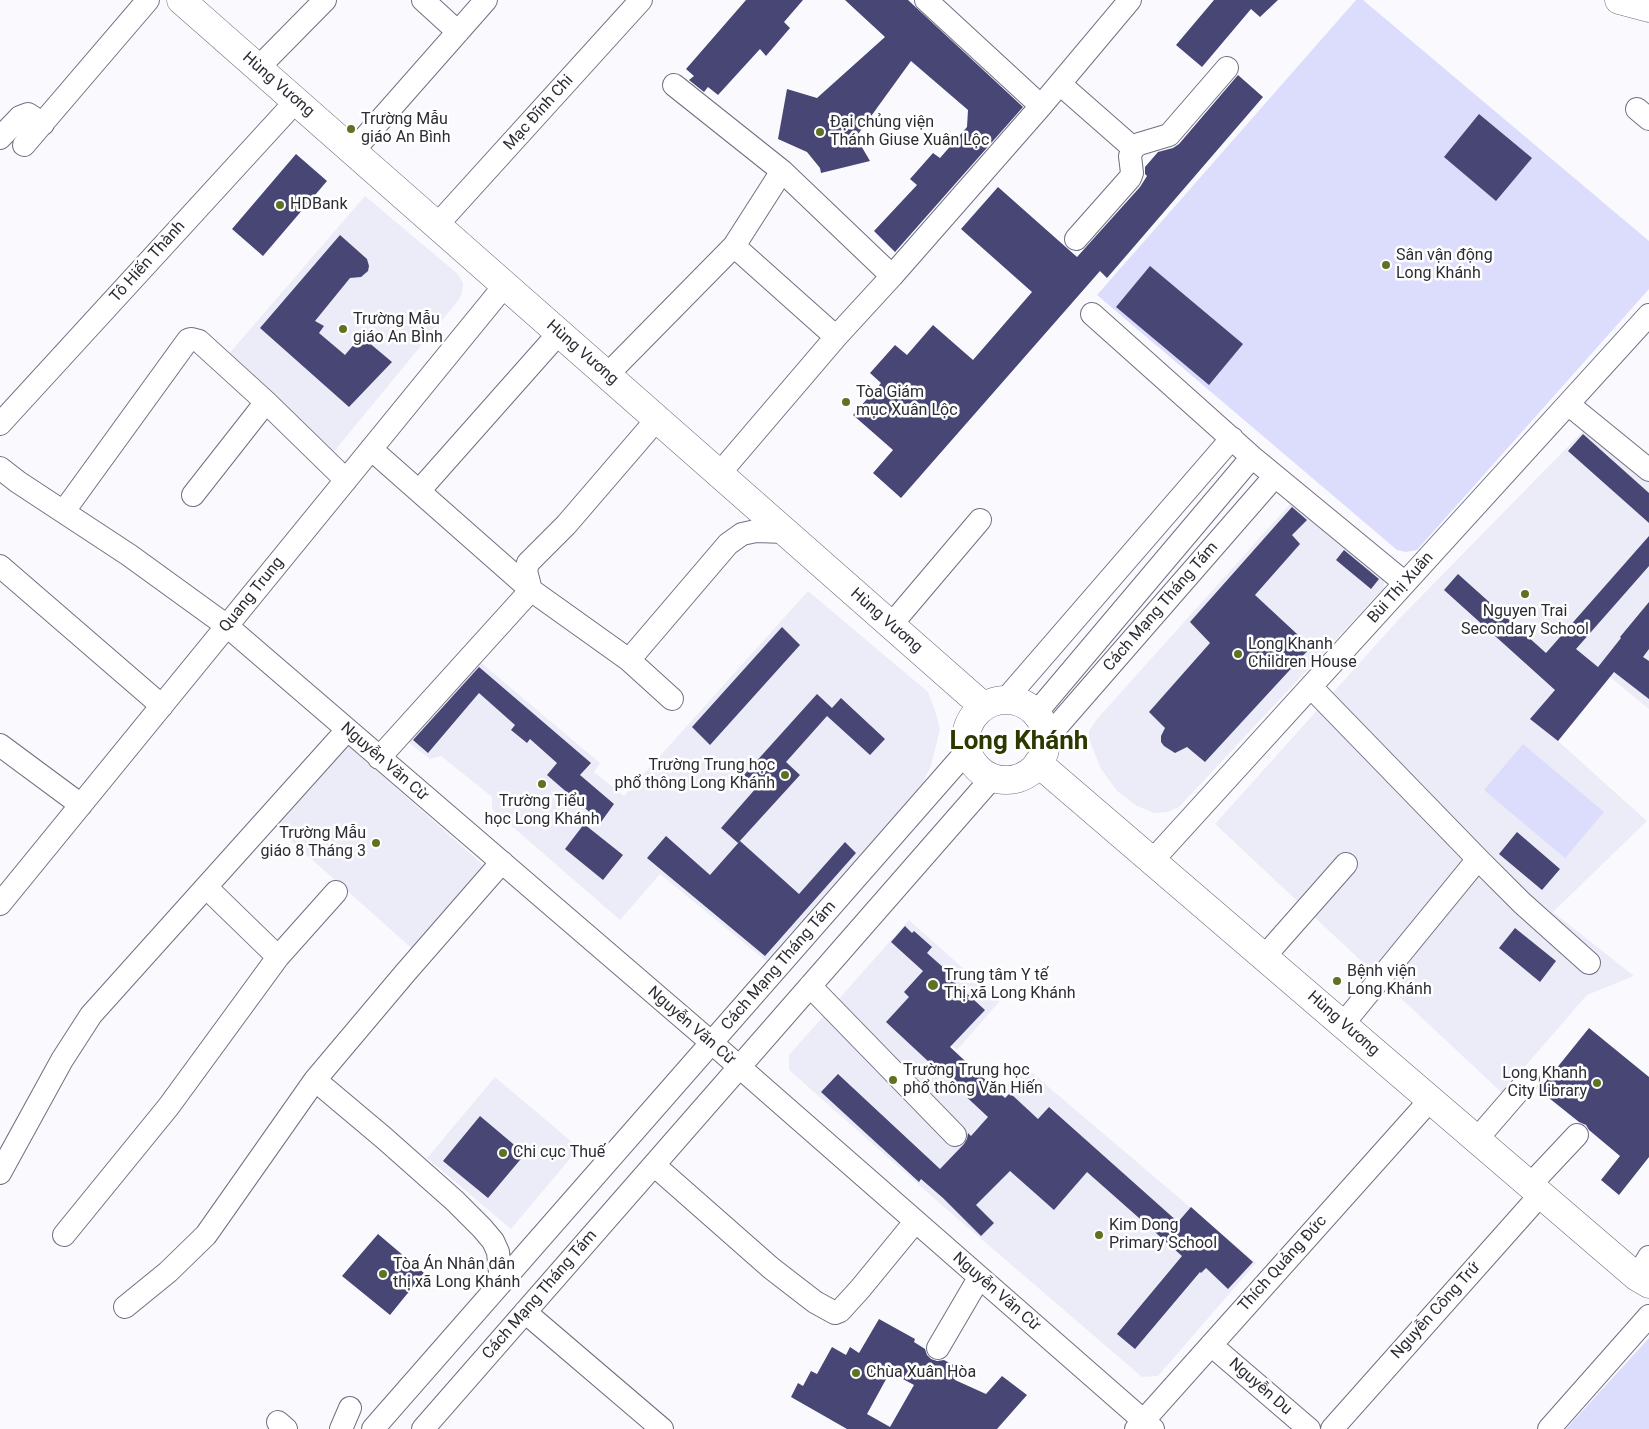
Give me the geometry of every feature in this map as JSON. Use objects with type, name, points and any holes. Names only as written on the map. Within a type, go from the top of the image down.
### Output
[{"type":"main road","name":"Hùng Vương","points":[[181,0],[891,625],[994,703]]},
{"type":"main road","points":[[1619,0],[1649,8]]},
{"type":"main road","points":[[994,703],[1021,703],[1036,713],[1041,721],[1042,751],[1026,775],[1009,780],[992,778],[976,768],[967,751],[966,734],[972,719],[994,703]]},
{"type":"main road","name":"Hùng Vương","points":[[1042,751],[1152,861],[1535,1189],[1645,1273]]},
{"type":"street","points":[[24,145],[148,0]]},
{"type":"street","points":[[258,68],[325,0]]},
{"type":"street","points":[[423,0],[458,32]]},
{"type":"street","points":[[353,151],[486,0]]},
{"type":"street","name":"Mạc Đĩnh Chi","points":[[437,226],[641,0]]},
{"type":"street","points":[[926,0],[1041,106]]},
{"type":"street","points":[[719,474],[836,337],[1041,106],[1130,0]]},
{"type":"street","points":[[1076,239],[1130,178],[1132,173],[1130,156],[1133,148],[1139,144],[1168,135],[1227,68]]},
{"type":"street","points":[[1060,84],[1133,148]]},
{"type":"street","points":[[674,85],[782,171],[892,276]]},
{"type":"street","name":"Tô Hiến Thành","points":[[3,414],[296,101]]},
{"type":"street","points":[[0,138],[20,117],[28,114],[43,124]]},
{"type":"street","points":[[607,375],[734,246],[782,171]]},
{"type":"street","points":[[734,246],[836,337]]},
{"type":"street","name":"Quang Trung","points":[[0,904],[505,285]]},
{"type":"street","points":[[1092,314],[1252,456],[1405,583]]},
{"type":"street","name":"Bùi Thị Xuân","points":[[1152,861],[1568,404],[1647,320]]},
{"type":"street","points":[[420,491],[559,333]]},
{"type":"street","points":[[64,511],[188,340],[199,341],[266,402],[346,480]]},
{"type":"street","points":[[192,495],[266,402]]},
{"type":"street","points":[[1568,404],[1649,470]]},
{"type":"street","points":[[531,590],[526,571],[528,564],[566,525],[658,420]]},
{"type":"street","points":[[994,703],[1232,438]]},
{"type":"street","points":[[371,449],[531,590],[629,660],[672,699]]},
{"type":"street","name":"Cách Mạng Tháng Tám","points":[[1036,713],[1252,456]]},
{"type":"street","name":"Nguyễn Văn Cừ","points":[[0,468],[18,482],[129,555],[227,626],[712,1042],[739,1068],[980,1278],[1144,1426]]},
{"type":"street","name":"Cách Mạng Tháng Tám","points":[[1042,751],[1276,476]]},
{"type":"street","points":[[891,625],[980,520]]},
{"type":"street","points":[[629,660],[728,544],[742,534],[756,531],[785,532]]},
{"type":"street","points":[[0,566],[162,706]]},
{"type":"street","points":[[379,758],[531,590]]},
{"type":"street","points":[[1311,687],[1478,859],[1589,963]]},
{"type":"street","points":[[0,1172],[62,1060],[91,1015],[347,730]]},
{"type":"street","points":[[0,745],[81,805]]},
{"type":"street","name":"Cách Mạng Tháng Tám","points":[[373,1429],[967,751]]},
{"type":"street","name":"Cách Mạng Tháng Tám","points":[[423,1429],[992,778]]},
{"type":"street","points":[[1343,1024],[1478,859]]},
{"type":"street","points":[[125,1307],[168,1272],[206,1234],[315,1080],[502,862]]},
{"type":"street","points":[[1264,956],[1346,864]]},
{"type":"street","points":[[206,886],[278,956]]},
{"type":"street","points":[[64,1235],[169,1106],[278,956],[336,892]]},
{"type":"street","points":[[810,986],[955,1135]]},
{"type":"street","points":[[315,1080],[441,1188],[482,1228],[493,1241],[498,1252],[501,1283]]},
{"type":"street","points":[[1477,1139],[1528,1080]]},
{"type":"street","name":"Thích Quảng Đức","points":[[1144,1426],[1211,1345],[1431,1099]]},
{"type":"street","name":"Nguyễn Công Trứ","points":[[1332,1429],[1535,1189],[1577,1134]]},
{"type":"street","points":[[654,1165],[771,1268],[815,1302],[835,1313],[840,1311],[860,1289],[915,1222]]},
{"type":"street","points":[[938,1348],[980,1278]]},
{"type":"street","points":[[525,1312],[662,1429]]},
{"type":"street","points":[[1549,1429],[1649,1316]]},
{"type":"street","name":"Nguyễn Du","points":[[1211,1345],[1308,1429]]},
{"type":"street","points":[[340,1429],[350,1408]]},
{"type":"shaded area","name":"Sân vận động Long Khánh","points":[[1356,0],[1363,0],[1649,241],[1649,289],[1417,550],[1406,552],[1397,550],[1097,295]]},
{"type":"shaded area","name":"Trường Mẫu giáo An BÌnh","points":[[365,196],[458,274],[463,283],[462,294],[332,454],[227,356]]},
{"type":"shaded area","points":[[1586,428],[1649,480],[1649,709],[1583,655],[1531,719],[1647,821],[1553,912],[1634,976],[1587,995],[1502,1093],[1215,824],[1399,619]]},
{"type":"shaded area","name":"Long Khanh Children House","points":[[1291,503],[1386,572],[1383,589],[1179,807],[1168,812],[1154,813],[1137,806],[1117,791],[1101,769],[1089,739],[1089,731],[1097,719]]},
{"type":"shaded area","name":"Trường Trung học phổ thông Long Khánh","points":[[808,591],[928,692],[940,729],[931,766],[922,784],[766,961],[660,874],[620,920],[492,809],[492,797],[441,756],[430,759],[404,739],[473,656],[600,763],[594,772],[624,796]]},
{"type":"shaded area","name":"Trường Mẫu giáo 8 Tháng 3","points":[[335,734],[489,870],[417,953],[263,816]]},
{"type":"shaded area","points":[[1523,744],[1604,812],[1565,858],[1484,790]]},
{"type":"shaded area","points":[[909,920],[1000,1001],[957,1050],[892,992],[1000,1093],[1025,1066],[1256,1263],[1158,1376],[1142,1377],[944,1207],[789,1070],[789,1055]]},
{"type":"shaded area","name":"Chi cục Thuế","points":[[495,1077],[579,1148],[511,1229],[427,1158]]},
{"type":"shaded area","points":[[1649,1338],[1649,1429],[1566,1429]]},
{"type":"building","points":[[746,0],[803,0],[784,22],[790,28],[766,56],[760,49],[718,95],[708,87],[704,92],[689,80],[694,76],[686,69]]},
{"type":"building","name":"Đại chủng viện Thánh Giuse Xuân Lộc","points":[[845,0],[908,0],[1023,107],[895,252],[874,231],[917,185],[910,179],[933,153],[940,158],[967,127],[968,110],[911,61],[856,137],[870,161],[821,173],[820,168],[807,152],[778,139],[787,89],[817,98],[885,37]]},
{"type":"building","points":[[1214,0],[1278,0],[1260,17],[1251,9],[1202,67],[1176,45]]},
{"type":"building","points":[[1238,75],[1263,97],[1107,278],[1100,271],[901,498],[873,473],[893,450],[853,415],[881,383],[870,373],[895,345],[907,355],[933,325],[973,360],[1032,292],[961,229],[998,187],[1077,257],[1140,187],[1147,176],[1145,174],[1145,167],[1158,152],[1173,148],[1179,144]]},
{"type":"building","points":[[1479,114],[1532,158],[1496,201],[1444,157]]},
{"type":"building","name":"HDBank","points":[[296,154],[327,181],[263,256],[232,229]]},
{"type":"building","points":[[340,235],[367,259],[368,271],[361,277],[350,278],[315,321],[324,326],[319,333],[345,355],[361,336],[392,362],[349,407],[260,328]]},
{"type":"building","points":[[1150,266],[1243,344],[1209,385],[1116,307]]},
{"type":"building","points":[[1583,434],[1649,493],[1649,523],[1568,451]]},
{"type":"building","points":[[1292,507],[1307,520],[1292,535],[1300,544],[1255,595],[1311,647],[1205,762],[1187,747],[1175,753],[1161,742],[1161,736],[1165,728],[1149,712],[1210,643],[1190,622]]},
{"type":"building","points":[[1649,536],[1649,566],[1576,649],[1598,667],[1649,602],[1649,649],[1643,657],[1649,661],[1649,699],[1614,672],[1558,741],[1530,719],[1555,690],[1444,590],[1458,574],[1546,653]]},
{"type":"building","points":[[1344,550],[1379,579],[1371,589],[1336,560]]},
{"type":"building","points":[[782,627],[800,645],[710,745],[692,727]]},
{"type":"building","points":[[479,667],[591,763],[580,775],[614,804],[601,822],[547,775],[557,763],[530,739],[527,743],[511,730],[515,725],[479,693],[428,753],[413,740]]},
{"type":"building","name":"Trường Trung học phổ thông Long Khánh","points":[[817,694],[832,708],[841,698],[885,739],[870,755],[827,716],[786,762],[800,775],[738,843],[721,828],[757,787],[744,775]]},
{"type":"building","points":[[584,824],[623,855],[603,880],[565,849]]},
{"type":"building","points":[[1517,832],[1560,869],[1542,890],[1499,854]]},
{"type":"building","points":[[666,836],[710,875],[740,841],[799,894],[845,842],[856,853],[765,956],[647,858]]},
{"type":"building","points":[[905,926],[912,933],[914,931],[932,947],[927,953],[954,977],[951,979],[985,1010],[950,1047],[1005,1098],[1010,1093],[1038,1119],[1049,1107],[1178,1222],[1191,1207],[1253,1262],[1228,1289],[1206,1268],[1200,1272],[1135,1349],[1117,1334],[1182,1256],[1087,1172],[1054,1210],[1010,1171],[976,1205],[994,1223],[981,1236],[943,1198],[921,1179],[919,1182],[821,1092],[838,1074],[940,1169],[964,1144],[968,1133],[971,1136],[988,1117],[886,1022],[909,997],[904,992],[923,971],[891,942]]},
{"type":"building","points":[[1515,928],[1556,961],[1540,982],[1499,948]]},
{"type":"building","name":"Long Khanh City Library","points":[[1589,1028],[1649,1077],[1649,1157],[1619,1195],[1601,1180],[1620,1156],[1589,1130],[1586,1125],[1579,1122],[1539,1090]]},
{"type":"building","points":[[480,1116],[525,1154],[488,1198],[443,1161]]},
{"type":"building","name":"Tòa Án Nhân dân thị xã Long Khánh","points":[[378,1234],[424,1273],[390,1315],[342,1276]]},
{"type":"building","points":[[879,1319],[915,1339],[914,1342],[925,1349],[931,1359],[937,1361],[944,1360],[961,1369],[955,1380],[986,1394],[1002,1376],[1027,1395],[997,1429],[847,1429],[791,1397],[798,1383],[803,1386],[811,1371],[817,1374],[832,1347],[846,1355],[850,1347],[859,1353]],"holes":[[[890,1372],[914,1385],[890,1427],[867,1414]]]},
{"type":"place","name":"Trường Mẫu giáo An Bình","points":[[351,129]]},
{"type":"place","name":"Đại chủng viện Thánh Giuse Xuân Lộc","points":[[820,132]]},
{"type":"place","name":"HDBank","points":[[280,205]]},
{"type":"place","name":"Sân vận động Long Khánh","points":[[1386,265]]},
{"type":"place","name":"Trường Mẫu giáo An BÌnh","points":[[343,329]]},
{"type":"place","name":"Tòa Giám mục Xuân Lộc","points":[[846,402]]},
{"type":"place","name":"Nguyen Trai Secondary School","points":[[1525,594]]},
{"type":"place","name":"Long Khanh Children House","points":[[1238,654]]},
{"type":"place","name":"Trường Trung học phổ thông Long Khánh","points":[[785,775]]},
{"type":"place","name":"Trường Tiểu học Long Khánh","points":[[542,784]]},
{"type":"place","name":"Trường Mẫu giáo 8 Tháng 3","points":[[376,843]]},
{"type":"place","name":"Bệnh viện Long Khánh","points":[[1337,981]]},
{"type":"place","name":"Trung tâm Y tế Thị xã Long Khánh","points":[[933,985]]},
{"type":"place","name":"Trường Trung học phổ thông Văn Hiến","points":[[893,1080]]},
{"type":"place","name":"Long Khanh City Library","points":[[1597,1083]]},
{"type":"place","name":"Chi cục Thuế","points":[[503,1153]]},
{"type":"place","name":"Kim Dong Primary School","points":[[1099,1235]]},
{"type":"place","name":"Tòa Án Nhân dân thị xã Long Khánh","points":[[383,1274]]},
{"type":"place","name":"Chùa Xuân Hòa","points":[[856,1373]]},
{"type":"district","name":"Long Khánh","points":[[1019,742]]}]
